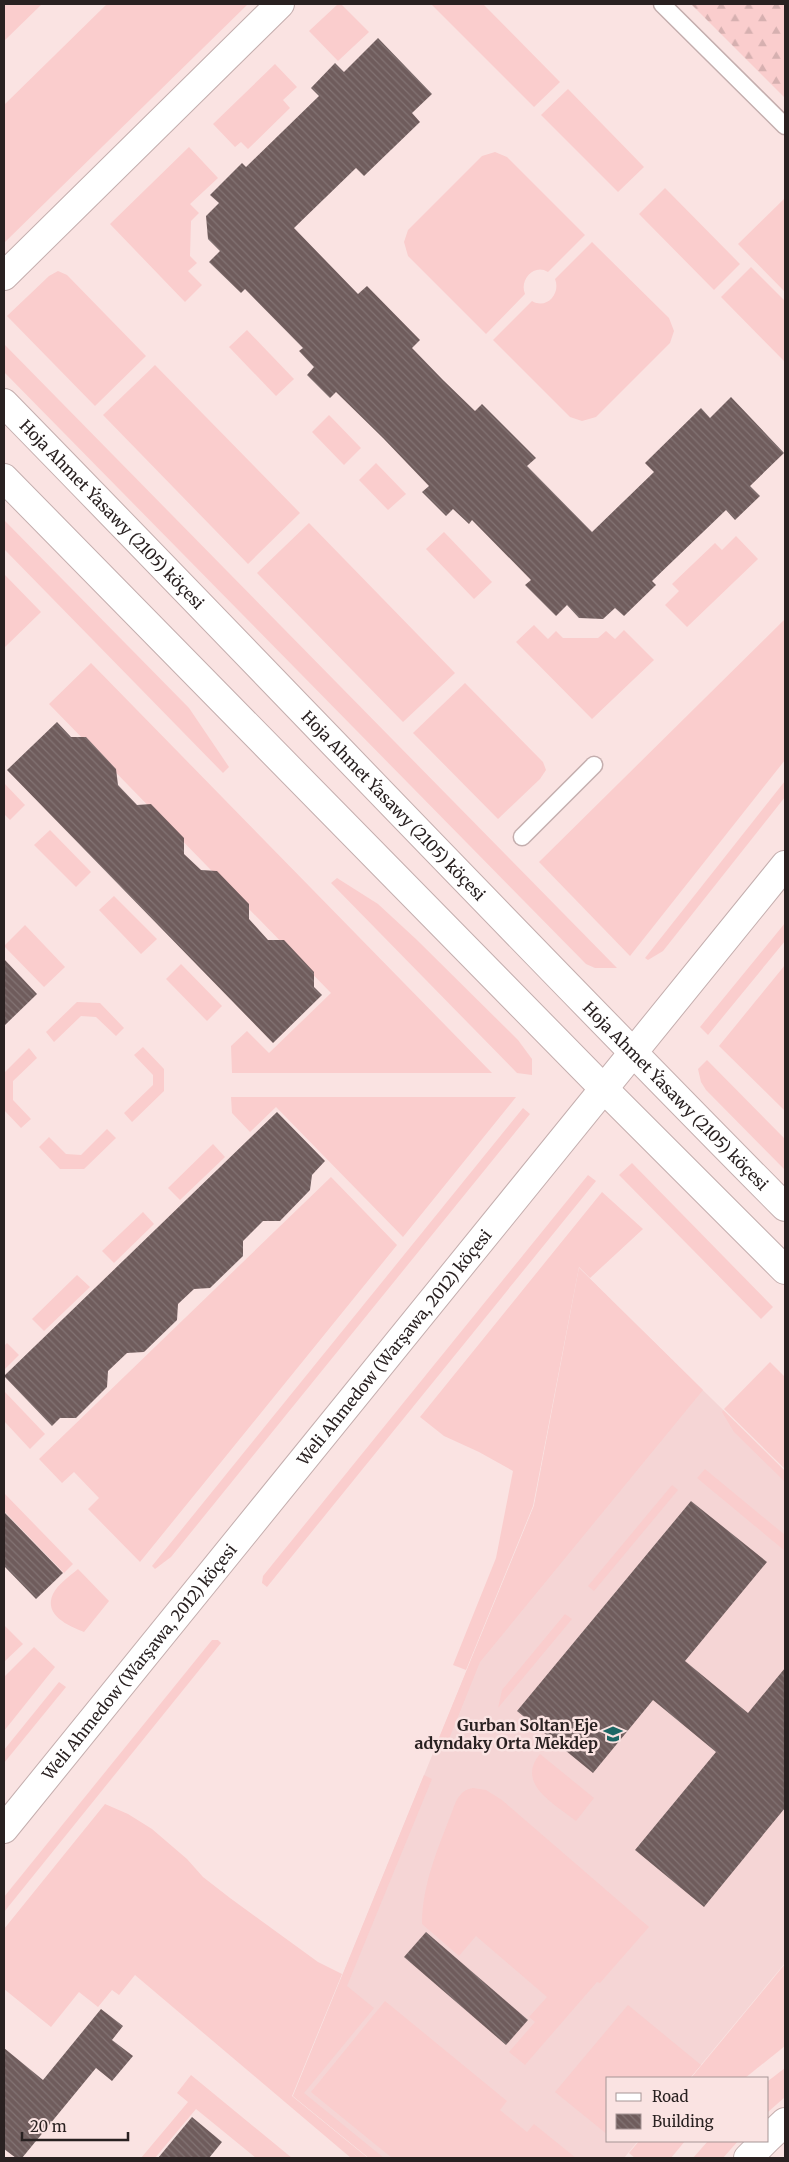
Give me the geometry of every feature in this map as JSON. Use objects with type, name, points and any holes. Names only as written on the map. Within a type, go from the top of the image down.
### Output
[{"type":"main road","points":[[4,276],[280,4]]},
{"type":"main road","name":"Hoja Ahmet Ýasawy (2105) köçesi","points":[[4,403],[252,657],[633,1053],[785,1207]]},
{"type":"main road","points":[[4,478],[604,1089],[785,1270]]},
{"type":"main road","name":"Weli Ahmedow (Warşawa, 2012) köçesi","points":[[4,1829],[785,865]]},
{"type":"main road","points":[[769,2137],[785,2122]]},
{"type":"main road","points":[[748,2158],[764,2142]]},
{"type":"lane","points":[[662,4],[785,126]]},
{"type":"lane","points":[[522,837],[594,765]]},
{"type":"shaded area","name":"Gurban Soltan Eje adyndaky Orta Mekdep","points":[[579,1268],[785,1471],[785,1963],[691,2077],[606,2077],[606,2142],[637,2142],[624,2158],[369,2158],[293,2096],[534,1506]]},
{"type":"green space","points":[[4,4],[42,4],[4,41]]},
{"type":"green space","points":[[107,4],[248,4],[4,243],[4,105]]},
{"type":"green space","points":[[338,4],[341,4],[369,32],[338,61],[309,31]]},
{"type":"green space","points":[[431,4],[483,4],[560,82],[534,107]]},
{"type":"green space","points":[[691,4],[785,4],[785,98]]},
{"type":"green space","points":[[275,64],[297,87],[283,100],[290,108],[248,149],[241,142],[235,147],[213,124]]},
{"type":"green space","points":[[568,89],[644,167],[618,192],[541,115]]},
{"type":"green space","points":[[189,147],[218,178],[190,204],[199,213],[191,221],[190,256],[197,263],[188,271],[202,285],[185,302],[110,224]]},
{"type":"green space","points":[[495,152],[507,157],[585,235],[548,272],[538,270],[529,274],[524,283],[525,294],[486,334],[408,256],[404,242],[408,230],[482,156]]},
{"type":"green space","points":[[665,188],[740,264],[714,290],[639,214]]},
{"type":"green space","points":[[785,198],[785,292],[738,244]]},
{"type":"green space","points":[[592,242],[669,318],[674,331],[670,343],[596,417],[582,421],[570,417],[493,340],[532,301],[543,303],[551,299],[556,290],[555,279]]},
{"type":"green space","points":[[751,267],[785,301],[785,362],[721,297]]},
{"type":"green space","points":[[58,271],[67,275],[146,356],[95,406],[7,316],[49,276]]},
{"type":"green space","points":[[247,330],[294,379],[276,396],[229,347]]},
{"type":"green space","points":[[4,344],[617,968],[595,968],[586,964],[4,372]]},
{"type":"green space","points":[[155,365],[300,513],[248,564],[103,415]]},
{"type":"green space","points":[[329,415],[361,448],[344,465],[312,432]]},
{"type":"green space","points":[[376,463],[406,494],[388,510],[359,480]]},
{"type":"green space","points":[[4,520],[189,708],[229,767],[223,773],[4,549]]},
{"type":"green space","points":[[309,523],[455,673],[403,722],[257,573]]},
{"type":"green space","points":[[444,532],[492,582],[474,599],[426,549]]},
{"type":"green space","points":[[736,536],[758,559],[687,627],[665,605],[679,591],[672,584],[715,543],[722,550]]},
{"type":"green space","points":[[4,574],[41,612],[4,648]]},
{"type":"green space","points":[[785,619],[785,760],[630,956],[539,862]]},
{"type":"green space","points":[[534,625],[548,639],[556,631],[563,638],[598,638],[606,631],[615,639],[624,630],[654,660],[592,719],[516,642]]},
{"type":"green space","points":[[91,663],[492,1073],[232,1073],[231,1046],[247,1031],[269,1053],[331,993],[49,704]]},
{"type":"green space","points":[[465,683],[543,762],[546,770],[540,779],[498,819],[413,733]]},
{"type":"green space","points":[[785,781],[785,797],[663,951],[648,960],[645,958]]},
{"type":"green space","points":[[4,783],[25,805],[10,820],[4,814]]},
{"type":"green space","points":[[50,830],[91,872],[76,887],[34,845]]},
{"type":"green space","points":[[337,878],[378,904],[518,1040],[532,1059],[532,1075],[517,1073],[331,883]]},
{"type":"green space","points":[[114,896],[157,939],[141,954],[99,910]]},
{"type":"green space","points":[[785,923],[785,941],[708,1035],[700,1027]]},
{"type":"green space","points":[[25,925],[65,967],[44,987],[4,946]]},
{"type":"green space","points":[[181,964],[222,1006],[207,1021],[166,979]]},
{"type":"green space","points":[[785,965],[785,1111],[719,1046]]},
{"type":"green space","points":[[77,1002],[100,1003],[124,1028],[116,1036],[96,1017],[81,1016],[54,1042],[46,1032]]},
{"type":"green space","points":[[143,1047],[164,1069],[164,1091],[132,1122],[124,1113],[153,1085],[153,1075],[134,1055]]},
{"type":"green space","points":[[29,1048],[37,1058],[13,1081],[13,1100],[31,1119],[21,1128],[4,1110],[4,1073]]},
{"type":"green space","points":[[707,1060],[785,1139],[785,1170],[706,1090],[701,1082],[698,1069]]},
{"type":"green space","points":[[231,1097],[516,1097],[403,1237],[276,1107],[250,1132],[232,1113]]},
{"type":"green space","points":[[523,1108],[530,1114],[171,1557],[155,1569],[152,1566]]},
{"type":"green space","points":[[107,1129],[116,1138],[84,1169],[60,1169],[39,1147],[49,1137],[66,1154],[81,1155]]},
{"type":"green space","points":[[213,1144],[225,1157],[180,1200],[168,1188]]},
{"type":"green space","points":[[632,1163],[773,1307],[761,1319],[619,1175]]},
{"type":"green space","points":[[588,1175],[596,1181],[267,1587],[262,1583],[263,1576]]},
{"type":"green space","points":[[331,1177],[397,1245],[140,1562],[88,1509],[99,1498],[74,1472],[62,1483],[39,1459]]},
{"type":"green space","points":[[602,1192],[643,1229],[590,1278],[579,1267],[533,1506],[466,1670],[453,1665],[496,1558],[513,1471],[479,1452],[444,1436],[420,1417]]},
{"type":"green space","points":[[143,1212],[154,1224],[114,1263],[102,1251]]},
{"type":"green space","points":[[579,1268],[703,1390],[480,1662],[445,1749],[436,1745],[534,1506]]},
{"type":"green space","points":[[77,1275],[90,1287],[44,1331],[32,1319]]},
{"type":"green space","points":[[7,1343],[19,1355],[4,1370],[4,1346]]},
{"type":"green space","points":[[770,1362],[785,1377],[785,1469],[724,1409]]},
{"type":"green space","points":[[4,1391],[45,1434],[30,1449],[4,1421]]},
{"type":"green space","points":[[723,1410],[785,1471],[785,1482],[734,1432],[722,1412]]},
{"type":"green space","points":[[705,1469],[785,1535],[785,1551],[697,1478]]},
{"type":"green space","points":[[672,1485],[678,1490],[594,1591],[588,1586]]},
{"type":"green space","points":[[4,1493],[73,1564],[64,1573],[4,1511]]},
{"type":"green space","points":[[78,1569],[109,1601],[84,1632],[59,1619],[54,1614],[51,1601],[57,1587]]},
{"type":"green space","points":[[565,1614],[572,1619],[498,1708],[502,1690]]},
{"type":"green space","points":[[4,1625],[23,1644],[4,1662]]},
{"type":"green space","points":[[212,1640],[218,1640],[221,1643],[4,1912],[4,1897]]},
{"type":"green space","points":[[34,1647],[55,1667],[4,1731],[4,1677]]},
{"type":"green space","points":[[59,1682],[66,1687],[4,1763],[4,1750]]},
{"type":"green space","points":[[540,1754],[594,1798],[576,1821],[549,1800],[535,1784],[532,1775],[534,1765]]},
{"type":"green space","points":[[424,1775],[432,1779],[347,1986],[374,2008],[304,2093],[384,2158],[369,2158],[293,2096]]},
{"type":"green space","points":[[473,1788],[486,1790],[502,1800],[649,1927],[600,1983],[597,1982],[525,2065],[509,2052],[535,2022],[529,2017],[547,1997],[476,1936],[459,1956],[422,1924],[428,1880],[442,1837],[458,1798],[465,1791]]},
{"type":"green space","points":[[105,1804],[128,1814],[152,1829],[187,1859],[203,1877],[230,1898],[318,1962],[342,1974],[292,2096],[368,2158],[351,2158],[135,1975],[119,1995],[112,1990],[98,2007],[79,1992],[51,2027],[4,1989],[4,1929]]},
{"type":"green space","points":[[785,1964],[785,2046],[746,2077],[692,2077]]},
{"type":"green space","points":[[385,2001],[507,2101],[500,2110],[527,2132],[534,2124],[576,2158],[392,2158],[311,2092]]},
{"type":"green space","points":[[628,2005],[701,2065],[691,2077],[606,2077],[606,2133],[555,2092]]},
{"type":"green space","points":[[785,2068],[785,2097],[769,2111],[769,2080]]},
{"type":"green space","points":[[191,2075],[292,2158],[256,2158],[196,2109],[155,2158],[141,2158],[188,2102],[177,2093]]},
{"type":"green space","points":[[638,2142],[684,2142],[671,2158],[635,2158],[629,2153]]},
{"type":"green space","points":[[707,2142],[737,2142],[723,2158],[693,2158]]},
{"type":"building","points":[[378,38],[432,94],[412,113],[420,122],[364,176],[356,168],[294,228],[358,294],[367,286],[420,340],[412,348],[475,411],[482,404],[536,458],[527,466],[592,532],[654,472],[645,463],[701,408],[710,418],[731,397],[784,453],[750,486],[760,496],[735,520],[726,510],[652,581],[656,585],[624,616],[615,608],[603,619],[579,618],[567,605],[556,616],[525,585],[531,580],[472,520],[469,524],[453,509],[446,516],[422,492],[429,486],[383,438],[336,392],[330,398],[307,375],[314,367],[299,351],[303,348],[245,289],[241,293],[209,262],[220,251],[208,239],[206,216],[219,203],[210,195],[242,163],[246,167],[319,96],[311,88],[335,63],[344,72]]},
{"type":"building","points":[[57,722],[71,737],[86,737],[116,769],[118,785],[137,805],[151,804],[184,838],[184,854],[201,870],[217,871],[249,904],[249,919],[268,940],[284,940],[314,972],[314,987],[322,995],[273,1043],[7,770]]},
{"type":"building","points":[[4,959],[37,994],[4,1026]]},
{"type":"building","points":[[277,1112],[325,1161],[312,1175],[310,1190],[280,1221],[263,1221],[243,1241],[243,1256],[210,1288],[194,1289],[178,1304],[177,1320],[144,1352],[127,1353],[108,1371],[107,1387],[76,1418],[60,1418],[52,1426],[4,1376]]},
{"type":"building","points":[[691,1501],[767,1562],[685,1661],[748,1713],[785,1668],[785,1808],[704,1907],[635,1850],[716,1752],[653,1700],[593,1773],[517,1711]]},
{"type":"building","points":[[4,1512],[63,1573],[36,1599],[4,1566]]},
{"type":"building","points":[[426,1932],[528,2020],[506,2045],[404,1957]]},
{"type":"building","points":[[101,2009],[123,2026],[112,2040],[133,2056],[112,2081],[96,2068],[22,2158],[16,2158],[4,2149],[4,2048],[43,2080]]},
{"type":"building","points":[[192,2117],[222,2142],[209,2158],[158,2158]]},
{"type":"place","name":"Gurban Soltan Eje adyndaky Orta Mekdep","points":[[613,1734]]}]
